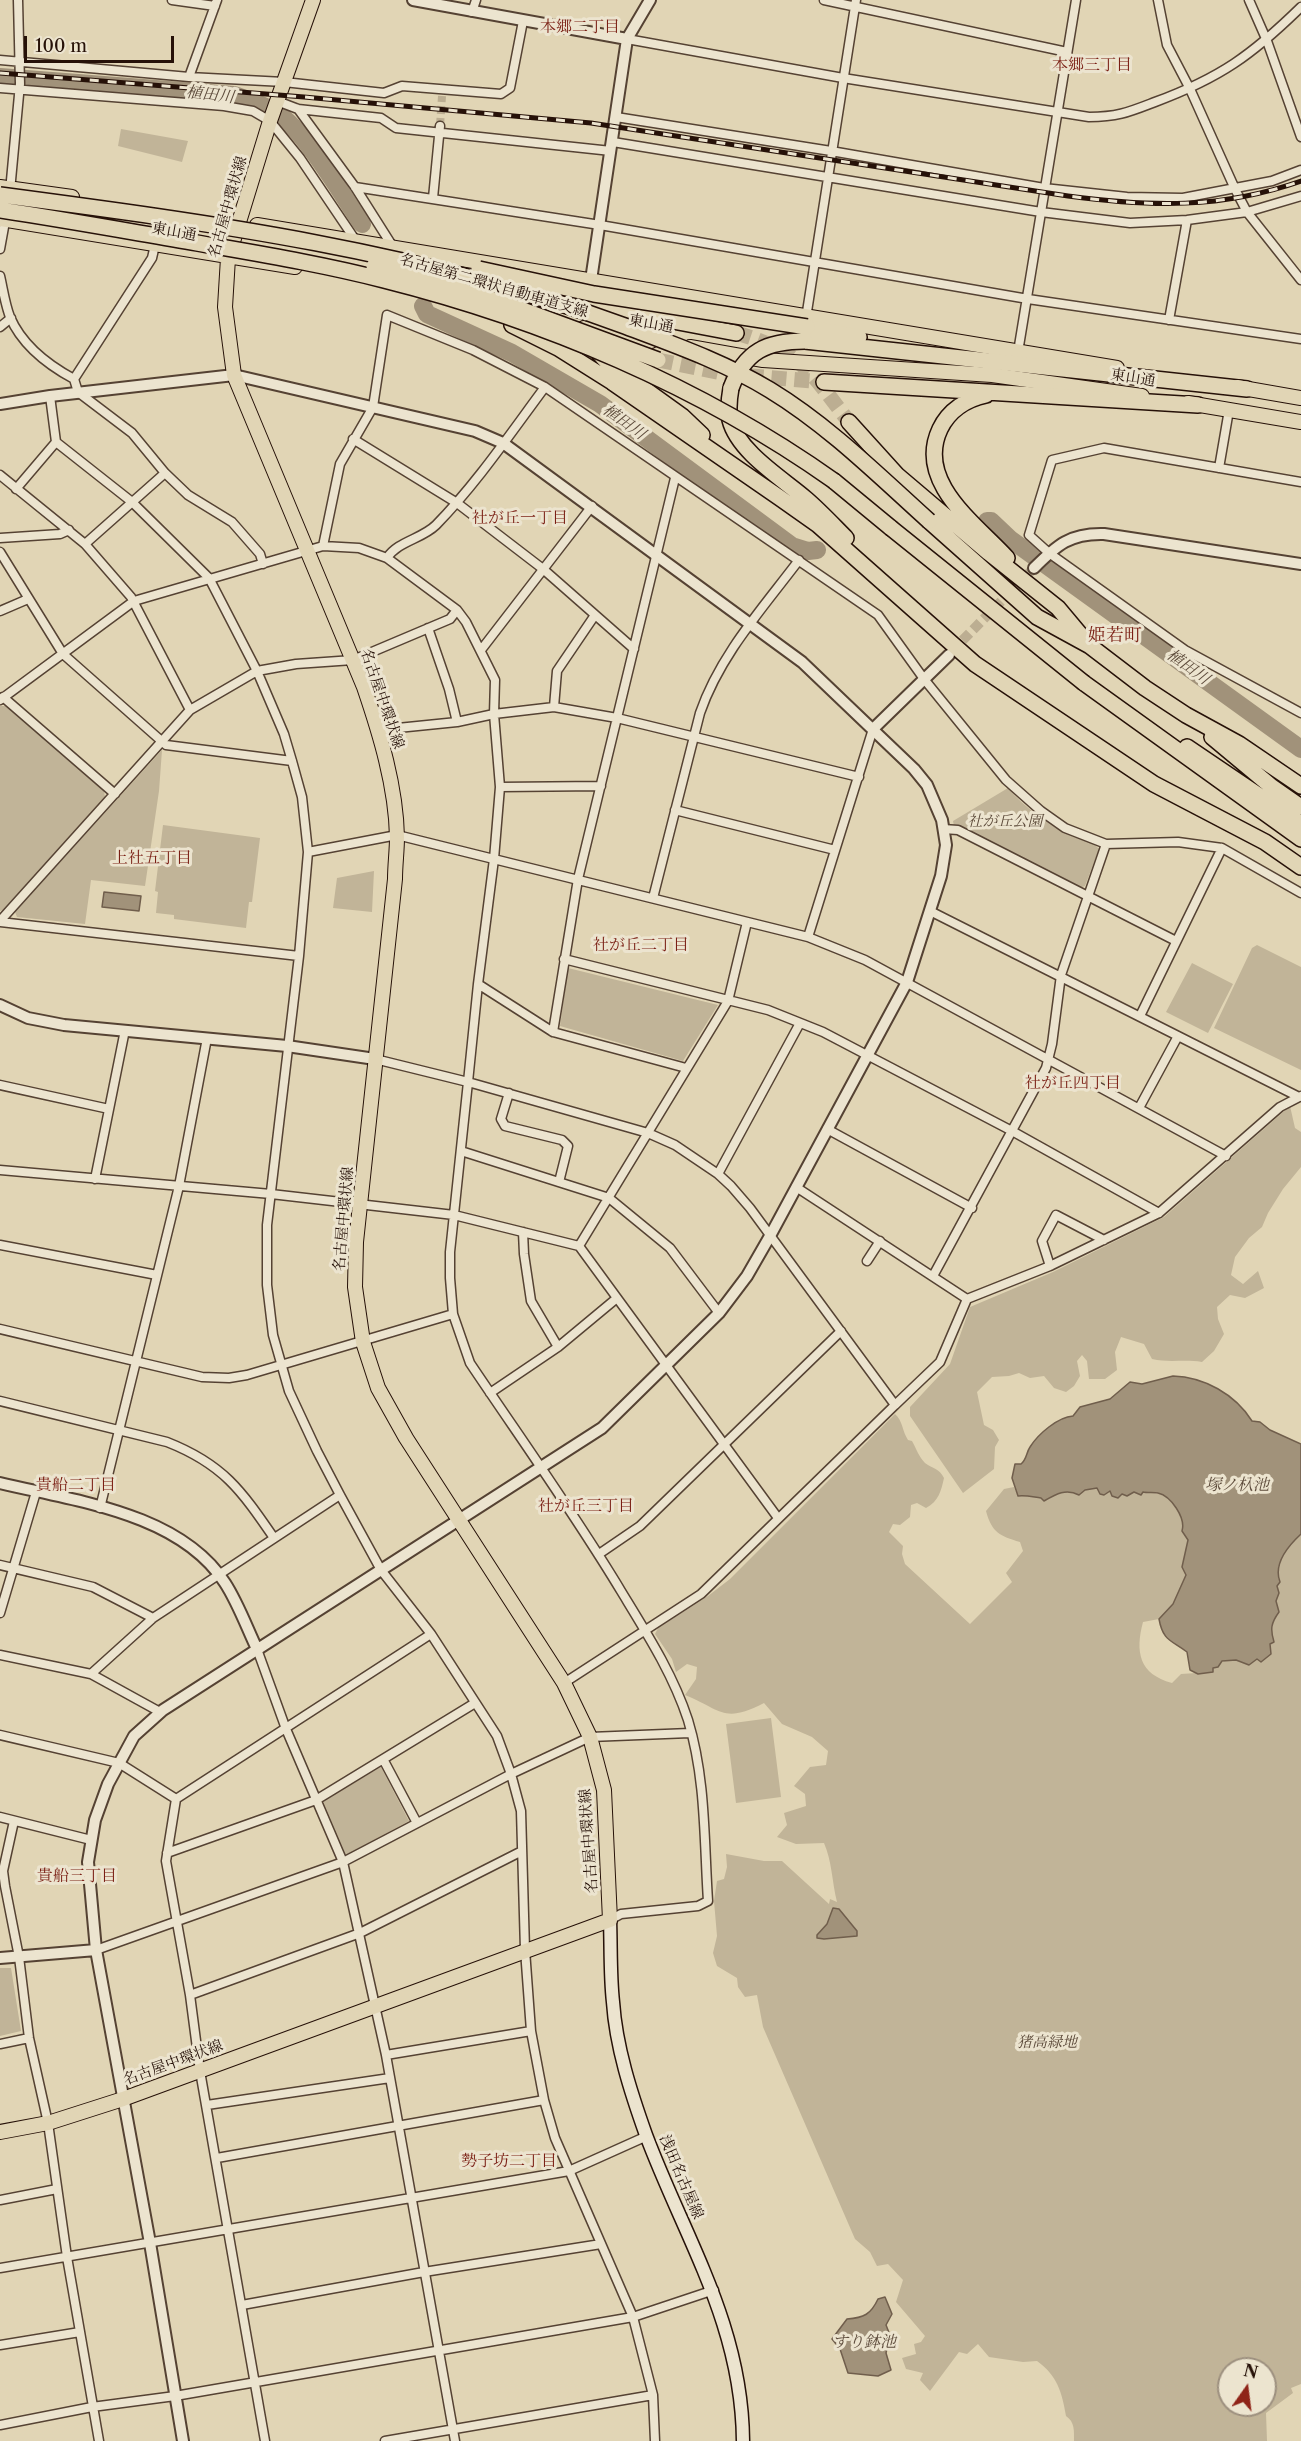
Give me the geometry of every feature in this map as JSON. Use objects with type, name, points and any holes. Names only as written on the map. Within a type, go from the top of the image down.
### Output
[{"type":"highway","name":"名古屋第二環状自動車道支線","points":[[4,190],[319,242],[439,268],[522,291],[600,317],[714,362],[767,388],[815,420],[1037,617],[1090,646]]},
{"type":"highway","name":"名古屋第二環状自動車道支線","points":[[2,217],[355,272],[431,292],[502,315],[592,349],[660,380],[744,423],[834,481],[1084,683]]},
{"type":"highway","points":[[152,240],[291,251],[398,272],[501,302],[658,360]]},
{"type":"highway","points":[[319,242],[450,263],[616,298],[951,355],[1247,389]]},
{"type":"highway","points":[[480,262],[571,296],[620,311],[736,333]]},
{"type":"highway","points":[[421,288],[532,334],[612,382],[818,525],[959,650],[994,678],[1035,703],[1154,784],[1301,862]]},
{"type":"highway","points":[[589,329],[597,350],[607,362],[681,416],[752,479]]},
{"type":"highway","points":[[806,329],[756,351],[741,366],[731,388],[730,421],[742,442],[761,462],[826,517],[894,591]]},
{"type":"highway","points":[[824,382],[1198,405]]},
{"type":"highway","points":[[1013,392],[979,396],[954,410],[939,432],[935,449],[936,466],[942,483],[955,504],[1043,596]]},
{"type":"highway","points":[[849,422],[897,475],[1058,608],[1090,646],[1145,688],[1186,715],[1239,744],[1301,786]]},
{"type":"highway","points":[[1084,683],[1231,775],[1301,824]]},
{"type":"highway","points":[[1084,683],[1301,839]]},
{"type":"highway","points":[[1186,715],[1272,787],[1301,807]]},
{"type":"highway","points":[[1265,842],[1301,867]]},
{"type":"main road","name":"名古屋中環状線","points":[[0,2132],[48,2123],[123,2099],[610,1920],[604,1790],[590,1737],[564,1683],[400,1428],[378,1388],[363,1342],[355,1287],[356,1242],[395,879],[397,835],[389,776],[378,730],[352,660],[234,375],[225,307],[228,258],[274,111],[313,0]]},
{"type":"main road","name":"東山通","points":[[4,190],[240,222],[591,280],[806,329],[1018,352],[1301,398]]},
{"type":"main road","name":"東山通","points":[[152,240],[228,258],[421,288],[589,329],[763,360],[992,375],[1081,386],[1301,422]]},
{"type":"main road","name":"浅田名古屋線","points":[[610,1920],[614,2014],[621,2054],[647,2136],[714,2290],[739,2384],[743,2441]]},
{"type":"street","points":[[0,249],[4,190],[20,87],[18,0]]},
{"type":"street","points":[[172,0],[216,3],[189,77]]},
{"type":"street","points":[[412,0],[843,78],[1089,117],[1114,117],[1190,89],[1232,67],[1267,41],[1301,7]]},
{"type":"street","points":[[472,12],[476,0]]},
{"type":"street","points":[[591,280],[627,39],[650,0]]},
{"type":"street","points":[[824,0],[855,3],[1067,52]]},
{"type":"street","points":[[1018,352],[1076,0]]},
{"type":"street","points":[[1158,0],[1167,45],[1190,89],[1235,189],[1247,212],[1301,280]]},
{"type":"street","points":[[1249,0],[1267,41],[1301,137]]},
{"type":"street","points":[[806,329],[814,261],[855,3]]},
{"type":"street","points":[[0,60],[189,77],[284,82],[384,93],[402,86],[442,92],[501,94],[510,88],[523,21]]},
{"type":"street","points":[[0,88],[20,87],[253,111],[298,109],[381,118],[396,128],[440,129],[612,146],[827,177],[1041,212],[1130,223],[1186,220],[1247,212],[1301,196]]},
{"type":"street","points":[[298,109],[355,187],[393,247]]},
{"type":"street","points":[[274,111],[300,158],[356,241]]},
{"type":"street","points":[[616,117],[1044,188],[1126,197],[1172,198],[1235,189],[1301,170]]},
{"type":"street","points":[[433,198],[440,129]]},
{"type":"street","points":[[355,187],[600,225],[1028,299],[1301,339]]},
{"type":"street","points":[[1169,320],[1186,220]]},
{"type":"street","points":[[74,379],[152,258],[152,240]]},
{"type":"street","points":[[0,276],[10,318],[31,348],[53,367],[74,379],[78,392],[132,433],[165,473],[188,495],[232,522],[260,554],[263,564]]},
{"type":"street","points":[[323,546],[339,464],[373,407],[387,315],[473,350],[544,387],[878,615],[924,679],[1018,792],[1065,828],[1106,844],[1178,842],[1222,848],[1301,893]]},
{"type":"street","points":[[0,327],[10,318]]},
{"type":"street","points":[[0,404],[78,392],[234,375],[475,431],[503,443],[802,662],[914,769],[927,785],[936,804],[946,845],[944,863],[907,982],[770,1236],[747,1275],[719,1313],[602,1428],[160,1712],[134,1736],[119,1763],[94,1820],[88,1862],[96,1950],[150,2243],[183,2441]]},
{"type":"street","points":[[387,558],[392,550],[432,529],[457,503],[544,387]]},
{"type":"street","points":[[50,396],[56,442],[132,502],[209,578],[257,671],[284,734],[292,761],[302,797],[308,852],[299,956],[267,1225],[268,1310],[294,1405],[340,1495],[381,1570],[431,1634],[497,1736],[512,1774],[521,1811],[525,1950],[531,2031],[544,2100],[555,2139],[568,2171],[633,2317],[652,2396],[655,2441]]},
{"type":"street","points":[[1220,468],[1229,410]]},
{"type":"street","points":[[353,439],[457,503],[543,568],[634,649]]},
{"type":"street","points":[[16,489],[56,442]]},
{"type":"street","points":[[1301,482],[1104,448],[1052,460],[1029,535],[1047,554],[1185,650],[1301,712]]},
{"type":"street","points":[[85,544],[165,473]]},
{"type":"street","points":[[0,475],[85,544],[134,601],[190,711]]},
{"type":"street","points":[[553,1032],[578,879],[675,478]]},
{"type":"street","points":[[481,650],[592,506]]},
{"type":"street","points":[[0,538],[60,534],[69,530]]},
{"type":"street","points":[[1034,568],[1047,554],[1066,540],[1090,534],[1298,560]]},
{"type":"street","points":[[115,794],[1,699],[134,601],[209,578],[323,546],[359,548],[387,558],[457,610],[481,650],[495,680],[494,714],[500,787],[494,860],[478,984],[450,1252],[453,1314],[470,1363],[599,1554],[670,1676],[688,1722],[703,1798],[708,1901],[698,1906],[621,1914],[610,1920]]},
{"type":"street","points":[[0,552],[63,654],[160,741],[166,745],[292,761]]},
{"type":"street","points":[[653,898],[694,736],[709,688],[750,624],[799,560]]},
{"type":"street","points":[[0,611],[28,599]]},
{"type":"street","points":[[0,921],[160,741],[190,711],[257,671],[296,664],[352,660],[450,619],[457,610]]},
{"type":"street","points":[[554,707],[557,671],[595,615]]},
{"type":"street","points":[[428,628],[450,689],[457,722]]},
{"type":"street","points":[[808,938],[873,729],[949,655]]},
{"type":"street","points":[[378,730],[457,722],[494,714],[554,707],[617,718],[858,777]]},
{"type":"street","points":[[500,787],[601,786]]},
{"type":"street","points":[[675,810],[835,850]]},
{"type":"street","points":[[943,828],[958,830],[1176,942]]},
{"type":"street","points":[[308,852],[397,835],[808,938],[865,960],[1226,1156]]},
{"type":"street","points":[[933,1276],[972,1208],[1050,1059],[1060,975],[1086,895],[1106,844]]},
{"type":"street","points":[[1140,1016],[1222,848]]},
{"type":"street","points":[[930,911],[1300,1097]]},
{"type":"street","points":[[0,921],[299,956]]},
{"type":"street","points":[[579,1246],[728,1001],[747,922]]},
{"type":"street","points":[[564,959],[768,1010],[800,1023],[868,1054],[1159,1213]]},
{"type":"street","points":[[478,984],[553,1032],[686,1068]]},
{"type":"street","points":[[0,1005],[28,1018],[45,1022],[287,1046],[375,1059],[509,1093],[648,1133],[675,1145],[718,1174],[750,1208],[895,1405]]},
{"type":"street","points":[[718,1174],[800,1023]]},
{"type":"street","points":[[95,1179],[125,1030]]},
{"type":"street","points":[[1139,1108],[1178,1036]]},
{"type":"street","points":[[100,1508],[179,1186],[207,1038]]},
{"type":"street","points":[[0,1086],[109,1109]]},
{"type":"street","points":[[509,1093],[501,1119],[505,1126],[562,1140],[568,1146],[559,1182]]},
{"type":"street","points":[[564,1683],[701,1594],[940,1362],[967,1299],[1050,1266],[1159,1213],[1280,1107],[1300,1097]]},
{"type":"street","points":[[827,1129],[972,1208]]},
{"type":"street","points":[[461,1151],[609,1198],[670,1248],[719,1313]]},
{"type":"street","points":[[0,1170],[272,1194],[454,1215],[579,1246],[778,1518]]},
{"type":"street","points":[[796,1187],[967,1299]]},
{"type":"street","points":[[1050,1266],[1042,1241],[1056,1215],[1104,1240]]},
{"type":"street","points":[[524,1232],[524,1254],[531,1301],[558,1347]]},
{"type":"street","points":[[867,1261],[880,1241]]},
{"type":"street","points":[[0,1245],[157,1275]]},
{"type":"street","points":[[490,1393],[558,1347],[617,1298]]},
{"type":"street","points":[[0,1329],[202,1377],[229,1378],[363,1342],[453,1314]]},
{"type":"street","points":[[599,1554],[640,1526],[842,1331]]},
{"type":"street","points":[[0,1401],[167,1442],[194,1453],[222,1472],[252,1506],[274,1538]]},
{"type":"street","points":[[0,1483],[121,1513],[178,1537],[209,1562],[226,1583],[257,1649],[286,1729],[343,1862],[386,2055],[455,2441]]},
{"type":"street","points":[[0,1613],[36,1492]]},
{"type":"street","points":[[91,1674],[153,1618],[340,1495]]},
{"type":"street","points":[[0,1565],[93,1587],[153,1618]]},
{"type":"street","points":[[266,2441],[200,2071],[190,1995],[166,1861],[176,1799],[431,1634]]},
{"type":"street","points":[[0,1655],[91,1674],[160,1712]]},
{"type":"street","points":[[167,1853],[316,1800],[475,1703]]},
{"type":"street","points":[[0,1958],[96,1950],[343,1862],[512,1774],[590,1737],[690,1733]]},
{"type":"street","points":[[0,1735],[119,1763],[176,1799]]},
{"type":"street","points":[[383,1759],[417,1824]]},
{"type":"street","points":[[0,1817],[91,1840]]},
{"type":"street","points":[[14,1821],[2,1886],[18,1957],[29,2038],[48,2123],[67,2257],[99,2441]]},
{"type":"street","points":[[190,1995],[360,1933],[522,1851]]},
{"type":"street","points":[[386,2055],[531,2031]]},
{"type":"street","points":[[0,2044],[29,2038]]},
{"type":"street","points":[[207,2105],[390,2078]]},
{"type":"street","points":[[217,2158],[544,2100]]},
{"type":"street","points":[[0,2268],[568,2171],[647,2136]]},
{"type":"street","points":[[0,2200],[57,2189]]},
{"type":"street","points":[[242,2305],[424,2272],[601,2244]]},
{"type":"street","points":[[0,2426],[92,2407],[175,2396],[633,2317],[714,2290]]},
{"type":"street","points":[[0,2345],[80,2332]]},
{"type":"street","points":[[385,2441],[652,2396]]},
{"type":"green space","points":[[121,129],[188,141],[182,162],[118,146]]},
{"type":"green space","points":[[0,706],[6,706],[104,791],[105,797],[0,911]]},
{"type":"green space","points":[[162,750],[159,791],[145,886],[91,880],[85,924],[17,917],[15,912]]},
{"type":"green space","name":"社が丘公園","points":[[1008,788],[1044,820],[1099,849],[1085,886],[1080,888],[954,826],[953,821]]},
{"type":"green space","points":[[163,825],[260,838],[252,902],[249,902],[246,928],[174,919],[174,915],[156,913],[158,892],[155,891]]},
{"type":"green space","points":[[374,871],[372,912],[333,908],[337,878]]},
{"type":"green space","points":[[1257,945],[1301,967],[1301,1070],[1214,1028],[1252,948]]},
{"type":"green space","points":[[1192,963],[1233,984],[1208,1033],[1166,1012]]},
{"type":"green space","points":[[568,968],[718,1005],[683,1061],[560,1026]]},
{"type":"green space","points":[[1290,1106],[1295,1128],[1301,1132],[1301,1167],[1283,1189],[1262,1227],[1249,1238],[1235,1257],[1231,1275],[1243,1284],[1258,1271],[1264,1288],[1245,1298],[1230,1295],[1217,1307],[1218,1319],[1224,1334],[1214,1351],[1202,1362],[1158,1360],[1152,1359],[1144,1344],[1121,1337],[1115,1352],[1117,1370],[1105,1379],[1089,1379],[1087,1361],[1082,1355],[1077,1361],[1080,1376],[1074,1386],[1066,1392],[1054,1388],[1044,1376],[1030,1378],[1019,1373],[992,1377],[977,1392],[984,1425],[993,1430],[999,1440],[995,1447],[994,1469],[963,1493],[910,1416],[910,1407],[950,1364],[970,1307],[1053,1272],[1164,1217]]},
{"type":"green space","name":"猪高緑地","points":[[895,1414],[908,1440],[912,1441],[923,1461],[938,1470],[944,1478],[934,1502],[926,1508],[917,1503],[911,1505],[910,1517],[900,1525],[893,1524],[889,1532],[903,1546],[902,1554],[905,1564],[970,1624],[1012,1582],[1006,1573],[1023,1551],[1020,1542],[1007,1538],[994,1529],[986,1511],[1004,1489],[1014,1487],[1018,1496],[1041,1498],[1044,1501],[1059,1493],[1098,1488],[1122,1494],[1134,1491],[1158,1493],[1168,1498],[1181,1515],[1188,1540],[1182,1566],[1186,1575],[1173,1604],[1159,1619],[1143,1622],[1140,1652],[1146,1668],[1152,1674],[1172,1683],[1181,1674],[1212,1672],[1213,1668],[1227,1660],[1242,1663],[1269,1643],[1277,1586],[1280,1582],[1278,1569],[1280,1562],[1291,1544],[1301,1534],[1301,2384],[1291,2388],[1293,2393],[1277,2405],[1277,2357],[1217,2357],[1217,2417],[1266,2417],[1267,2441],[1074,2441],[1073,2427],[1066,2416],[1063,2399],[1054,2378],[1044,2366],[1037,2361],[1023,2362],[989,2357],[978,2344],[967,2354],[959,2352],[930,2391],[920,2380],[923,2373],[906,2369],[902,2358],[916,2354],[914,2344],[921,2342],[925,2336],[896,2302],[903,2280],[888,2264],[877,2266],[870,2252],[855,2239],[763,2027],[757,1995],[745,1997],[738,1987],[737,1978],[717,1966],[713,1953],[717,1936],[714,1901],[717,1881],[724,1879],[727,1867],[726,1854],[764,1861],[782,1861],[829,1904],[830,1899],[837,1902],[829,1857],[824,1843],[796,1844],[777,1837],[787,1825],[784,1813],[806,1806],[805,1794],[794,1786],[810,1767],[826,1765],[828,1751],[812,1737],[782,1724],[764,1703],[740,1713],[731,1714],[715,1710],[685,1695],[696,1679],[697,1667],[687,1664],[676,1672],[672,1659],[655,1634],[658,1628],[730,1579]]},
{"type":"green space","points":[[771,1718],[781,1797],[736,1803],[726,1724]]},
{"type":"green space","points":[[381,1767],[409,1821],[346,1855],[323,1801]]},
{"type":"green space","points":[[0,1968],[11,1968],[21,2031],[0,2036]]},
{"type":"water","points":[[104,892],[141,896],[139,911],[102,907]]},
{"type":"water","name":"塚ノ杁池","points":[[1173,1376],[1196,1380],[1218,1389],[1237,1403],[1252,1421],[1260,1422],[1270,1430],[1301,1444],[1301,1534],[1291,1544],[1280,1562],[1278,1575],[1280,1582],[1277,1586],[1279,1593],[1276,1601],[1279,1612],[1272,1630],[1274,1642],[1270,1644],[1271,1654],[1261,1662],[1257,1659],[1249,1665],[1236,1660],[1222,1661],[1218,1667],[1213,1668],[1213,1672],[1198,1674],[1190,1670],[1187,1652],[1165,1636],[1159,1619],[1173,1604],[1186,1575],[1182,1567],[1188,1540],[1182,1531],[1180,1514],[1168,1498],[1158,1493],[1143,1492],[1141,1495],[1134,1492],[1127,1496],[1122,1494],[1118,1498],[1112,1496],[1110,1491],[1104,1495],[1100,1494],[1097,1488],[1085,1490],[1079,1495],[1070,1492],[1061,1493],[1044,1501],[1041,1498],[1018,1496],[1012,1478],[1015,1464],[1021,1464],[1034,1442],[1061,1419],[1073,1416],[1080,1407],[1110,1399],[1130,1382],[1142,1384]]},
{"type":"water","points":[[833,1908],[839,1909],[857,1931],[857,1936],[817,1938],[827,1924]]},
{"type":"water","name":"すり鉢池","points":[[885,2297],[892,2314],[886,2325],[890,2335],[886,2353],[891,2370],[878,2376],[848,2373],[840,2349],[832,2339],[847,2319],[858,2318],[866,2314],[878,2299]]},
{"type":"waterway","name":"植田川","points":[[0,77],[234,95],[262,105],[288,122],[311,148],[362,224]]},
{"type":"waterway","name":"植田川","points":[[423,306],[427,314],[512,353],[600,404],[792,546],[808,551],[817,550]]},
{"type":"waterway","name":"植田川","points":[[987,521],[991,521],[1010,539],[1301,749]]},
{"type":"tunnel","points":[[440,126],[442,96]]},
{"type":"tunnel","points":[[736,333],[775,347],[802,365],[849,422]]},
{"type":"tunnel","points":[[658,360],[727,374],[824,382]]},
{"type":"tunnel","points":[[952,651],[1034,568]]},
{"type":"railway","points":[[0,73],[591,123],[1099,200],[1157,203],[1214,201],[1243,197],[1301,181]]},
{"type":"district","name":"本郷二丁目","points":[[580,27]]},
{"type":"district","name":"本郷三丁目","points":[[1092,65]]},
{"type":"district","name":"社が丘一丁目","points":[[520,518]]},
{"type":"district","name":"姫若町","points":[[1115,636]]},
{"type":"district","name":"上社五丁目","points":[[152,858]]},
{"type":"district","name":"社が丘二丁目","points":[[641,945]]},
{"type":"district","name":"社が丘四丁目","points":[[1073,1083]]},
{"type":"district","name":"貴船二丁目","points":[[76,1485]]},
{"type":"district","name":"社が丘三丁目","points":[[586,1506]]},
{"type":"district","name":"貴船三丁目","points":[[77,1876]]},
{"type":"district","name":"勢子坊二丁目","points":[[509,2161]]}]
